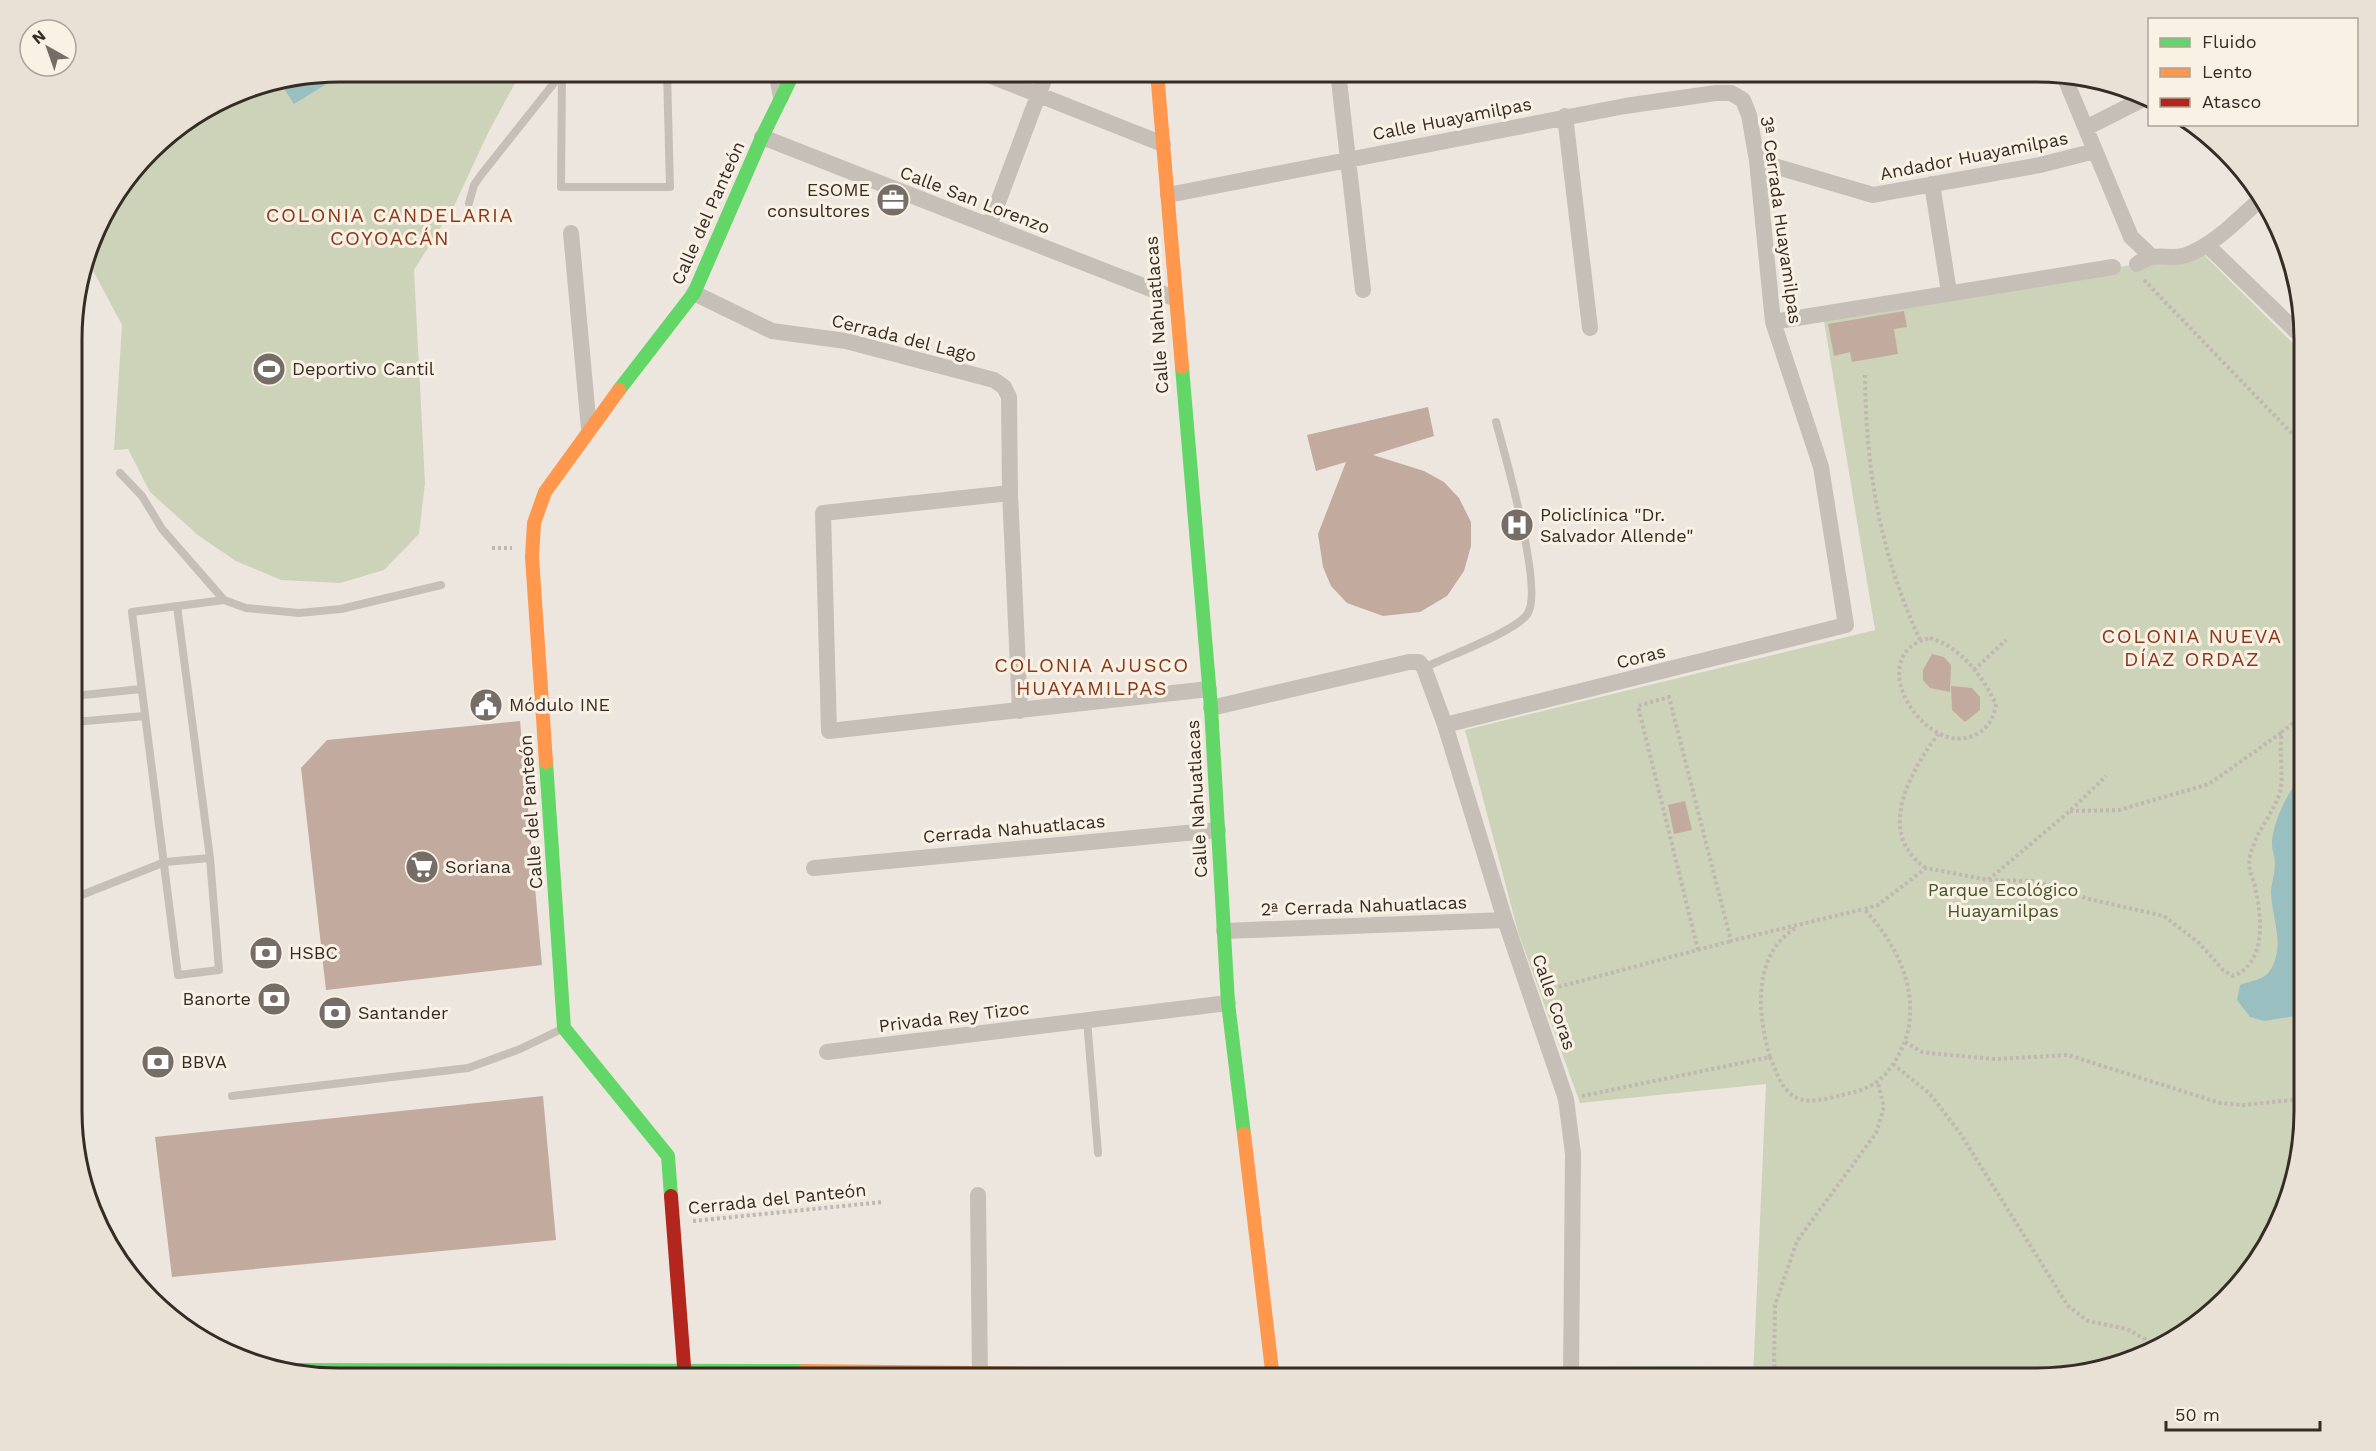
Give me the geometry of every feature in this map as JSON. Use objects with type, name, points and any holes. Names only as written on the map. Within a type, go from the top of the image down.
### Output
[{"type":"street","points":[[778,82],[781,97]]},
{"type":"street","name":"Calle del Panteón","points":[[564,1028],[532,557],[534,523],[545,492],[589,429],[694,294],[762,137],[789,82]]},
{"type":"street","points":[[1005,82],[1163,144]]},
{"type":"street","points":[[989,226],[1044,82]]},
{"type":"street","name":"Calle Nahuatlacas","points":[[1158,82],[1174,298],[1211,708],[1228,1003],[1272,1368]]},
{"type":"street","points":[[1339,82],[1350,159],[1363,290]]},
{"type":"street","points":[[2068,85],[2131,237],[2143,260],[2184,256],[2207,245],[2255,204]]},
{"type":"street","name":"Calle Huayamilpas","points":[[1168,195],[1565,116],[1716,93],[1731,93],[1743,100]]},
{"type":"street","name":"3ª Cerrada Huayamilpas","points":[[1743,100],[1749,115],[1757,161],[1773,322],[1821,467],[1846,625]]},
{"type":"street","points":[[2086,128],[2136,103]]},
{"type":"street","points":[[1565,116],[1590,328]]},
{"type":"street","name":"Calle San Lorenzo","points":[[762,137],[1174,298]]},
{"type":"street","name":"Andador Huayamilpas","points":[[1757,161],[1873,195],[2040,165],[2096,151]]},
{"type":"street","points":[[1932,184],[1949,292]]},
{"type":"street","points":[[571,233],[589,429]]},
{"type":"street","points":[[2207,245],[2292,318]]},
{"type":"street","points":[[1773,322],[2113,267]]},
{"type":"street","name":"Cerrada del Lago","points":[[694,294],[772,331],[846,341],[994,380],[1004,387],[1009,397],[1010,493],[1020,711]]},
{"type":"street","points":[[1010,493],[823,513],[829,731],[1209,689]]},
{"type":"street","name":"Coras","points":[[1445,725],[1846,625]]},
{"type":"street","points":[[1211,708],[1417,665]]},
{"type":"street","name":"Calle Coras","points":[[1417,665],[1445,725],[1505,920],[1566,1099],[1573,1154],[1571,1368]]},
{"type":"street","name":"Cerrada Nahuatlacas","points":[[814,868],[1218,830]]},
{"type":"street","name":"2ª Cerrada Nahuatlacas","points":[[1224,931],[1505,920]]},
{"type":"street","name":"Privada Rey Tizoc","points":[[827,1052],[1228,1003]]},
{"type":"street","points":[[564,1028],[668,1156],[685,1368]]},
{"type":"street","points":[[978,1195],[980,1368]]},
{"type":"lane","points":[[469,203],[470,196],[481,175],[555,82]]},
{"type":"lane","points":[[563,82],[561,187],[670,187],[667,82]]},
{"type":"lane","points":[[1417,665],[1515,626],[1528,614],[1533,599],[1520,516],[1496,422]]},
{"type":"lane","points":[[120,473],[142,495],[162,529],[224,600]]},
{"type":"lane","points":[[177,606],[210,858],[219,970],[178,975],[132,612],[177,606],[224,600],[246,608],[299,613],[341,609],[441,585]]},
{"type":"lane","points":[[82,695],[141,689]]},
{"type":"lane","points":[[82,721],[145,716]]},
{"type":"lane","points":[[82,895],[165,862],[210,858]]},
{"type":"lane","points":[[1087,1020],[1098,1153]]},
{"type":"lane","points":[[232,1096],[468,1068],[520,1049],[564,1028]]},
{"type":"path","points":[[2143,260],[2137,273],[2294,436]]},
{"type":"path","points":[[1865,375],[1865,424],[1878,524],[1901,595],[1920,640]]},
{"type":"path","points":[[1930,638],[1943,642],[1974,670],[1996,704],[1994,717],[1983,730],[1969,738],[1948,738],[1938,734],[1911,707],[1903,691],[1898,669],[1904,653],[1920,640],[1930,638]]},
{"type":"path","points":[[1974,670],[2006,640]]},
{"type":"path","points":[[1698,950],[1638,706],[1669,697],[1731,941]]},
{"type":"path","points":[[2070,811],[2119,810],[2209,784],[2294,722]]},
{"type":"path","points":[[1938,734],[1918,761],[1906,787],[1900,813],[1902,838],[1914,860],[1926,868],[1988,880],[2034,881],[2089,899],[2164,915],[2199,944],[2223,970],[2233,976],[2243,972],[2255,958],[2260,937],[2256,890],[2249,865],[2256,836],[2281,789],[2279,753],[2282,732]]},
{"type":"path","points":[[1988,880],[2070,811],[2106,776]]},
{"type":"path","points":[[1547,990],[1878,905],[1926,868]]},
{"type":"path","points":[[1812,921],[1795,928],[1782,938],[1770,956],[1762,978],[1760,1004],[1764,1035],[1770,1057],[1782,1084],[1797,1098],[1810,1101],[1844,1095],[1878,1083],[1893,1064],[1905,1042],[1911,1022],[1911,1004],[1905,977],[1890,940],[1864,909]]},
{"type":"path","points":[[1905,1042],[1922,1052],[1996,1059],[2068,1055],[2220,1103],[2243,1106],[2294,1100]]},
{"type":"path","points":[[1566,1099],[1770,1057]]},
{"type":"path","points":[[1893,1064],[1930,1094],[1960,1133],[2068,1306],[2088,1322],[2127,1329],[2145,1339],[2146,1344]]},
{"type":"path","points":[[1775,1368],[1774,1305],[1797,1241],[1876,1133],[1884,1107],[1878,1083]]},
{"type":"path","name":"Cerrada del Panteón","points":[[673,1223],[883,1202]]},
{"type":"green space","name":"Deportivo Cantil","points":[[516,82],[488,133],[454,206],[414,270],[425,483],[419,534],[384,570],[340,583],[281,580],[236,561],[199,536],[150,492],[128,449],[114,450],[122,325],[92,269],[102,241],[117,211],[146,170],[170,146],[211,117],[241,102],[273,91],[323,83]]},
{"type":"green space","name":"Parque Ecológico Huayamilpas","points":[[2201,252],[2294,344],[2294,1111],[2289,1161],[2280,1194],[2267,1225],[2250,1254],[2230,1281],[2206,1305],[2165,1334],[2135,1349],[2103,1360],[2053,1368],[1753,1368],[1766,1084],[1580,1103],[1518,932],[1465,730],[1875,630],[1824,321]]},
{"type":"water","points":[[329,83],[294,104],[284,88]]},
{"type":"water","points":[[2294,786],[2294,1016],[2264,1021],[2250,1017],[2237,1000],[2240,985],[2263,977],[2269,972],[2277,952],[2278,942],[2271,891],[2275,870],[2272,841],[2276,824]]},
{"type":"building","points":[[1904,311],[1907,327],[1894,329],[1898,354],[1852,362],[1850,352],[1834,356],[1828,324]]},
{"type":"building","points":[[1428,407],[1434,436],[1373,455],[1424,471],[1444,482],[1459,498],[1471,522],[1471,546],[1464,571],[1447,596],[1420,612],[1383,616],[1347,603],[1331,586],[1323,567],[1318,534],[1346,462],[1316,471],[1307,435]]},
{"type":"building","points":[[1932,654],[1944,657],[1951,665],[1950,692],[1930,688],[1923,680],[1923,670]]},
{"type":"building","points":[[1951,686],[1972,688],[1980,697],[1980,710],[1965,722],[1952,710]]},
{"type":"building","name":"Soriana","points":[[520,721],[542,965],[326,990],[301,768],[327,740]]},
{"type":"building","points":[[1685,801],[1692,830],[1674,834],[1668,805]]},
{"type":"building","points":[[543,1096],[556,1240],[172,1277],[155,1137]]},
{"type":"traffic: fast","points":[[619,390],[694,293],[762,137],[789,82]]},
{"type":"traffic: fast","points":[[1182,367],[1211,708],[1228,1003],[1244,1134]]},
{"type":"traffic: fast","points":[[546,762],[564,1028],[668,1156],[671,1196]]},
{"type":"traffic: slow","points":[[1158,82],[1182,367]]},
{"type":"traffic: slow","points":[[546,762],[532,557],[534,523],[545,492],[619,390]]},
{"type":"traffic: slow","points":[[1244,1134],[1272,1368]]},
{"type":"traffic: jam","points":[[671,1196],[684,1368]]},
{"type":"place","name":"ESOME consultores","points":[[893,200]]},
{"type":"place","name":"Deportivo Cantil","points":[[269,369]]},
{"type":"place","name":"Policlínica \"Dr. Salvador Allende\"","points":[[1517,525]]},
{"type":"place","name":"Módulo INE","points":[[486,705]]},
{"type":"place","name":"Soriana","points":[[422,867]]},
{"type":"place","name":"HSBC","points":[[266,953]]},
{"type":"place","name":"Banorte","points":[[274,999]]},
{"type":"place","name":"Santander","points":[[335,1013]]},
{"type":"place","name":"BBVA","points":[[158,1062]]},
{"type":"district","name":"COLONIA CANDELARIA COYOACÁN","points":[[390,226]]},
{"type":"district","name":"COLONIA NUEVA DÍAZ ORDAZ","points":[[2192,648]]},
{"type":"district","name":"COLONIA AJUSCO HUAYAMILPAS","points":[[1092,676]]}]
